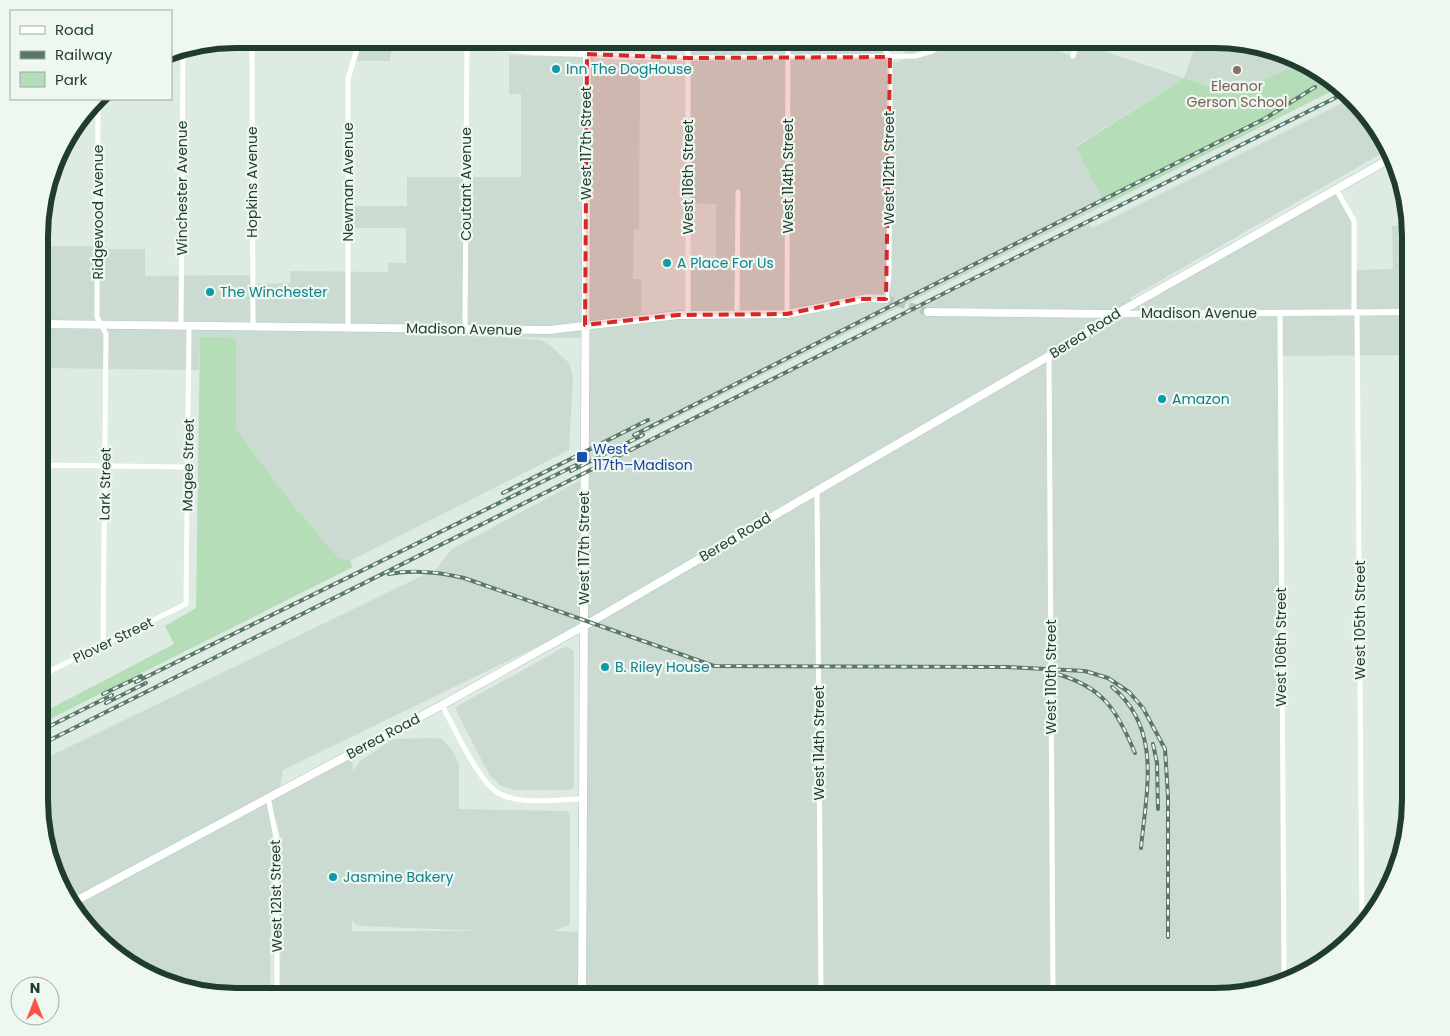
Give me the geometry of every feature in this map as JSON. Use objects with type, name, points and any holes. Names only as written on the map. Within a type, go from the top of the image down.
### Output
[{"type":"main road","name":"West 117th Street","points":[[582,988],[587,48]]},
{"type":"main road","name":"Berea Road","points":[[77,900],[268,796],[442,705],[584,626],[817,489],[1050,356],[1116,314],[1387,161]]},
{"type":"main road","name":"Madison Avenue","points":[[48,324],[549,330],[688,315],[787,314],[867,298],[886,298]]},
{"type":"main road","name":"Madison Avenue","points":[[928,312],[1116,314]]},
{"type":"street","name":"Hopkins Avenue","points":[[252,48],[253,326]]},
{"type":"street","name":"Newman Avenue","points":[[348,328],[348,79],[357,48]]},
{"type":"street","name":"Coutant Avenue","points":[[465,329],[467,48]]},
{"type":"street","points":[[507,48],[534,52],[616,57],[688,58],[890,57],[924,54],[934,48]]},
{"type":"street","name":"West 116th Street","points":[[688,48],[688,315]]},
{"type":"street","name":"West 114th Street","points":[[787,314],[788,48]]},
{"type":"street","name":"West 112th Street","points":[[884,48],[890,57],[889,274],[886,298]]},
{"type":"street","points":[[1073,56],[1075,48]]},
{"type":"street","name":"Winchester Avenue","points":[[183,55],[185,326]]},
{"type":"street","name":"Ridgewood Avenue","points":[[98,108],[97,317],[101,325]]},
{"type":"street","name":"West 105th Street","points":[[1336,189],[1354,221],[1362,917]]},
{"type":"street","points":[[737,315],[738,192]]},
{"type":"street","name":"Madison Avenue","points":[[1116,314],[1402,312]]},
{"type":"street","name":"West 106th Street","points":[[1280,313],[1284,975]]},
{"type":"street","name":"Lark Street","points":[[101,325],[106,334],[103,645]]},
{"type":"street","name":"Magee Street","points":[[185,326],[188,466],[186,604]]},
{"type":"street","name":"West 110th Street","points":[[1050,356],[1053,988]]},
{"type":"street","points":[[48,465],[188,466]]},
{"type":"street","name":"West 114th Street","points":[[817,489],[821,988]]},
{"type":"street","name":"Plover Street","points":[[48,672],[186,604]]},
{"type":"street","points":[[442,705],[484,782],[497,793],[522,800],[582,800]]},
{"type":"street","name":"West 121st Street","points":[[268,796],[276,837],[277,988]]},
{"type":"highlighted area","points":[[587,54],[688,58],[890,57],[888,286],[886,299],[857,299],[787,314],[678,315],[585,325]]},
{"type":"shaded area","points":[[361,48],[391,48],[390,61],[356,61]]},
{"type":"shaded area","points":[[586,48],[639,48],[598,50],[587,54],[598,64],[640,63],[639,229],[634,229],[633,279],[641,279],[641,318],[688,315],[688,263],[716,263],[716,204],[688,203],[688,48],[1050,48],[1073,56],[1075,48],[1095,48],[1184,78],[1076,146],[1105,205],[584,464],[583,338],[494,337],[541,340],[552,347],[570,364],[573,379],[569,450],[350,561],[338,557],[294,506],[236,429],[235,338],[200,338],[199,370],[48,368],[49,246],[106,246],[107,249],[145,249],[145,276],[254,275],[254,284],[291,283],[290,271],[388,272],[388,263],[406,263],[406,228],[349,228],[349,206],[407,206],[407,177],[521,177],[521,94],[509,94],[509,55],[586,57]],"holes":[[[896,49],[914,56],[896,62],[879,57]]]},
{"type":"shaded area","name":"Eleanor Gerson School","points":[[1195,48],[1227,48],[1251,51],[1275,57],[1295,66],[1230,94],[1184,78]]},
{"type":"shaded area","points":[[1345,101],[1364,121],[1383,152],[1130,298],[1133,304],[1336,189],[1354,221],[1354,270],[1393,269],[1392,226],[1402,225],[1402,355],[1280,356],[1284,973],[1289,973],[1275,979],[1251,985],[1227,988],[582,988],[584,473],[1088,222],[1092,228]]},
{"type":"shaded area","points":[[581,480],[580,626],[283,770],[279,792],[352,754],[353,772],[359,762],[393,739],[436,738],[443,740],[452,750],[459,764],[459,809],[568,811],[570,817],[570,924],[555,931],[580,932],[579,988],[280,988],[281,852],[280,835],[275,817],[272,838],[270,988],[211,987],[175,979],[152,969],[121,950],[86,915],[67,884],[57,861],[49,825],[48,757],[436,569],[452,549]],"holes":[[[352,920],[356,925],[483,931],[352,931]]]},
{"type":"shaded area","points":[[566,646],[574,651],[574,786],[571,790],[515,790],[501,786],[491,777],[484,765],[456,707]]},
{"type":"green space","points":[[1295,66],[1319,79],[1334,90],[1105,205],[1076,147],[1184,78],[1230,94]]},
{"type":"green space","points":[[200,337],[236,338],[236,429],[294,506],[338,557],[350,561],[353,567],[48,720],[48,710],[174,644],[165,626],[196,608]]},
{"type":"tunnel","points":[[886,299],[928,312]]},
{"type":"railway","points":[[634,435],[1266,118],[1315,87]]},
{"type":"railway","points":[[48,741],[1340,96]]},
{"type":"railway","points":[[503,493],[648,420]]},
{"type":"railway","points":[[571,471],[643,435]]},
{"type":"railway","points":[[136,682],[576,465]]},
{"type":"railway","points":[[389,574],[427,572],[464,578],[714,666],[1007,667],[1085,671],[1108,678],[1129,692],[1143,708],[1165,749],[1168,796],[1168,937]]},
{"type":"railway","points":[[1057,674],[1086,686],[1106,702],[1122,724],[1135,753]]},
{"type":"railway","points":[[103,694],[141,676]]},
{"type":"railway","points":[[106,703],[146,683]]},
{"type":"railway","points":[[1112,687],[1128,704],[1139,722],[1145,742],[1147,784],[1141,848]]},
{"type":"railway","points":[[48,727],[112,695]]},
{"type":"railway","points":[[1153,744],[1157,763],[1158,809]]},
{"type":"place","name":"Inn The DogHouse","points":[[556,69]]},
{"type":"place","name":"Eleanor Gerson School","points":[[1237,70]]},
{"type":"place","name":"A Place For Us","points":[[667,263]]},
{"type":"place","name":"The Winchester","points":[[210,292]]},
{"type":"place","name":"Amazon","points":[[1162,399]]},
{"type":"place","name":"West 117th–Madison","points":[[582,457]]},
{"type":"place","name":"B. Riley House","points":[[605,667]]},
{"type":"place","name":"Jasmine Bakery","points":[[333,877]]}]
